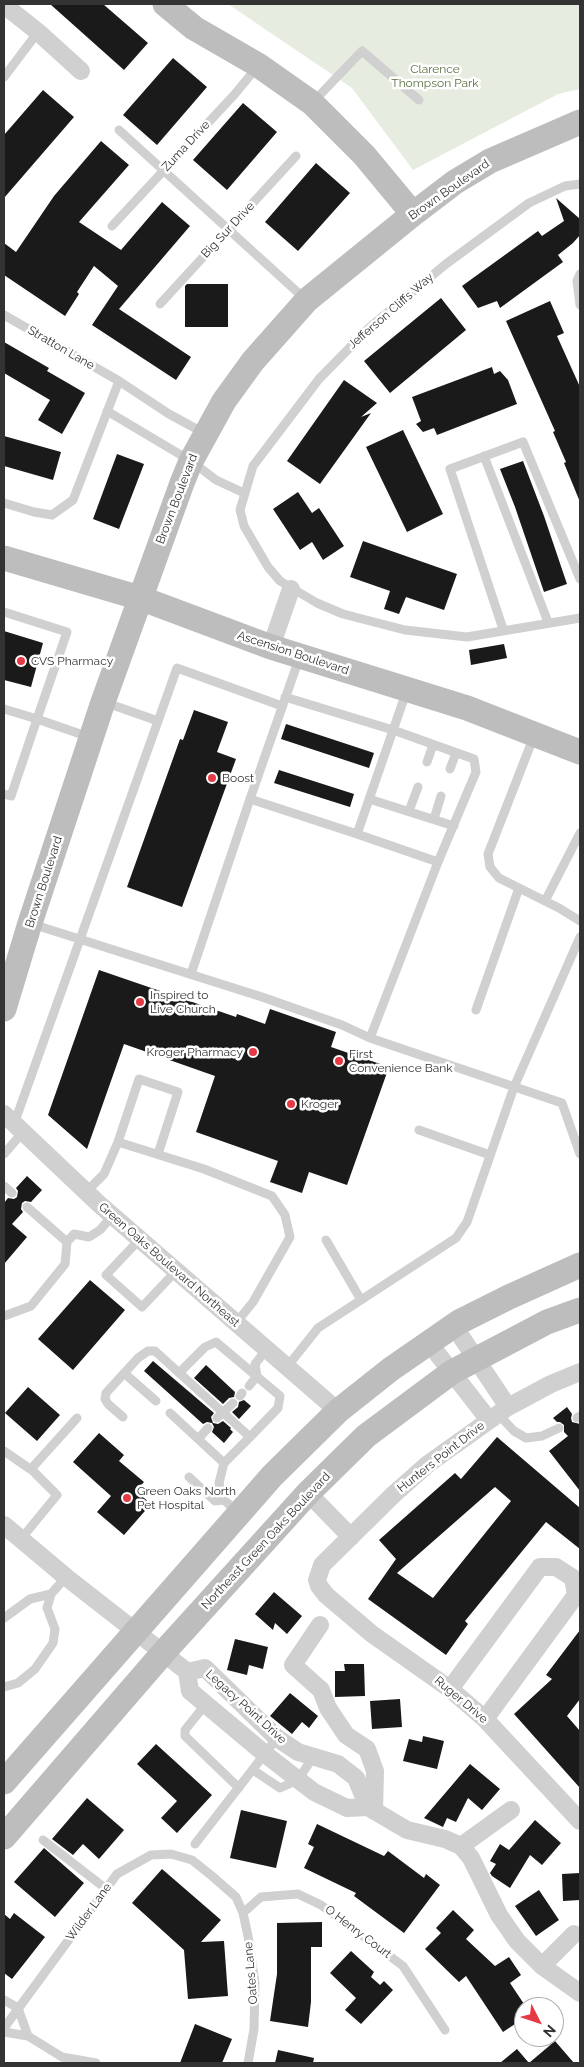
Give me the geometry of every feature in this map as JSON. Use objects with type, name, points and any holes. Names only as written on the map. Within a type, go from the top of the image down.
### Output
[{"type":"street","points":[[165,4],[194,28],[258,66],[312,103],[364,155],[413,214]]},
{"type":"street","points":[[4,5],[38,32],[81,71]]},
{"type":"street","name":"Brown Boulevard","points":[[4,1009],[30,923],[103,702],[140,598],[190,461],[224,401],[253,361],[307,300],[413,214],[455,182],[490,161],[580,122]]},
{"type":"street","name":"Ascension Boulevard","points":[[4,558],[140,598],[271,647],[467,708],[580,752]]},
{"type":"street","points":[[271,647],[291,589]]},
{"type":"street","name":"Green Oaks Boulevard Northeast","points":[[14,1123],[112,1216],[338,1411]]},
{"type":"street","points":[[4,1782],[136,1630],[232,1506],[272,1476],[338,1411],[390,1369],[454,1326],[509,1297],[580,1265]]},
{"type":"street","name":"Northeast Green Oaks Boulevard","points":[[4,1836],[164,1653],[308,1493],[366,1436],[452,1372],[548,1322],[580,1310]]},
{"type":"street","points":[[454,1326],[476,1359],[498,1414]]},
{"type":"street","points":[[429,1343],[452,1372],[498,1414]]},
{"type":"street","name":"Hunters Point Drive","points":[[326,1595],[317,1580],[322,1565],[394,1494],[428,1464],[498,1414],[551,1384],[580,1372]]},
{"type":"street","points":[[308,1493],[351,1537]]},
{"type":"street","name":"Legacy Point Drive","points":[[4,1525],[66,1577],[136,1630],[187,1672],[190,1691],[314,1792],[347,1808],[371,1809],[407,1830],[445,1839],[461,1846]]},
{"type":"street","points":[[450,1689],[540,1567],[556,1567],[573,1578],[576,1595],[485,1719]]},
{"type":"street","name":"Ruger Drive","points":[[326,1595],[372,1634],[450,1689],[485,1719],[580,1821]]},
{"type":"street","points":[[320,1625],[293,1665],[320,1690],[328,1708],[346,1735],[367,1749],[374,1771],[371,1809]]},
{"type":"street","name":"Legacy Point Drive","points":[[187,1672],[206,1668],[277,1738],[298,1752],[338,1764],[356,1778],[371,1809]]},
{"type":"street","points":[[511,1810],[461,1846],[471,1858],[498,1915],[517,1941],[542,1966],[580,1993]]},
{"type":"street","points":[[542,1966],[574,1934]]},
{"type":"lane","points":[[4,77],[38,32]]},
{"type":"lane","points":[[312,103],[362,51],[420,100]]},
{"type":"lane","name":"Zuma Drive","points":[[112,226],[234,95],[258,66]]},
{"type":"lane","points":[[119,130],[307,300]]},
{"type":"lane","name":"Big Sur Drive","points":[[160,304],[296,156]]},
{"type":"lane","name":"Jefferson Cliffs Way","points":[[580,184],[565,186],[529,203],[446,264],[370,327],[319,379],[253,466],[240,510],[244,526],[268,567],[280,581],[316,603],[339,612],[405,630],[467,637],[580,618]]},
{"type":"lane","points":[[580,274],[577,280],[580,306]]},
{"type":"lane","name":"Stratton Lane","points":[[4,315],[119,381],[169,414],[206,434]]},
{"type":"lane","points":[[4,503],[52,515],[73,500],[119,381]]},
{"type":"lane","points":[[107,411],[190,461],[216,480],[244,493]]},
{"type":"lane","points":[[503,630],[450,469],[523,442],[580,580]]},
{"type":"lane","points":[[484,456],[548,622]]},
{"type":"lane","points":[[4,612],[67,632],[11,796],[4,794]]},
{"type":"lane","points":[[192,974],[300,656]]},
{"type":"lane","points":[[4,1154],[176,668],[282,706]]},
{"type":"lane","points":[[357,834],[407,689]]},
{"type":"lane","points":[[286,697],[393,730],[474,759],[476,772],[438,862],[370,1038]]},
{"type":"lane","points":[[103,702],[158,721]]},
{"type":"lane","points":[[4,709],[92,737]]},
{"type":"lane","points":[[535,734],[488,854],[490,867],[499,878],[546,901],[580,921]]},
{"type":"lane","points":[[427,762],[434,745]]},
{"type":"lane","points":[[450,769],[456,753]]},
{"type":"lane","points":[[409,811],[418,788]]},
{"type":"lane","points":[[434,819],[441,796]]},
{"type":"lane","points":[[250,799],[438,862]]},
{"type":"lane","points":[[369,800],[454,826]]},
{"type":"lane","points":[[546,901],[580,833]]},
{"type":"lane","points":[[476,1010],[519,888]]},
{"type":"lane","points":[[30,923],[192,974],[342,1025],[370,1038],[562,1103],[580,1154]]},
{"type":"lane","points":[[287,1367],[318,1328],[456,1238],[467,1222],[514,1087],[580,937]]},
{"type":"lane","points":[[86,1192],[104,1174],[118,1142],[139,1079],[178,1092],[158,1154]]},
{"type":"lane","points":[[419,1130],[490,1155]]},
{"type":"lane","points":[[118,1142],[204,1169],[272,1196],[285,1215],[290,1237],[253,1302],[236,1323]]},
{"type":"lane","points":[[4,1186],[12,1193]]},
{"type":"lane","points":[[27,1207],[67,1242]]},
{"type":"lane","points":[[4,1316],[31,1306],[65,1264],[67,1242],[74,1234],[89,1237],[100,1230],[112,1216]]},
{"type":"lane","points":[[140,1239],[106,1275],[142,1307],[176,1271]]},
{"type":"lane","points":[[326,1240],[360,1300]]},
{"type":"lane","points":[[179,1373],[206,1347],[216,1342],[280,1396],[281,1402],[278,1408],[224,1463],[219,1482],[232,1506]]},
{"type":"lane","points":[[244,1392],[257,1376],[255,1364],[266,1350]]},
{"type":"lane","points":[[123,1417],[108,1404],[105,1399],[106,1393],[138,1358],[148,1351],[155,1351],[220,1416],[250,1437]]},
{"type":"lane","points":[[124,1373],[156,1401]]},
{"type":"lane","points":[[220,1416],[233,1403]]},
{"type":"lane","points":[[170,1413],[224,1463]]},
{"type":"lane","points":[[498,1414],[514,1431],[526,1438],[542,1436],[559,1428]]},
{"type":"lane","points":[[31,1469],[76,1418]]},
{"type":"lane","points":[[198,1439],[208,1428]]},
{"type":"lane","points":[[4,1451],[31,1469],[57,1495],[20,1539]]},
{"type":"lane","points":[[189,1477],[216,1501],[232,1506]]},
{"type":"lane","points":[[4,1687],[18,1683],[35,1668],[53,1644],[55,1629],[47,1608],[51,1594],[66,1577]]},
{"type":"lane","points":[[4,1618],[30,1599],[51,1594]]},
{"type":"lane","points":[[205,1705],[185,1730],[185,1736],[238,1788]]},
{"type":"lane","points":[[194,1844],[277,1738]]},
{"type":"lane","points":[[253,1770],[280,1788],[298,1780],[312,1757]]},
{"type":"lane","points":[[43,1840],[105,1888]]},
{"type":"lane","name":"Wilder Lane","points":[[4,2028],[71,1938],[105,1888],[117,1874],[150,1856],[171,1854],[192,1860],[236,1897],[243,1913]]},
{"type":"lane","name":"O Henry Court","points":[[243,1913],[261,1897],[298,1894],[321,1905],[403,1966],[444,2030]]},
{"type":"lane","name":"Oates Lane","points":[[243,1913],[255,1983],[254,2029],[248,2063]]},
{"type":"lane","points":[[4,2000],[18,2008],[28,2036]]},
{"type":"lane","points":[[4,2032],[28,2036],[62,2056],[96,2063]]},
{"type":"green space","name":"Clarence Thompson Park","points":[[228,4],[580,4],[580,89],[558,94],[413,170],[352,88]]},
{"type":"building","points":[[50,4],[103,4],[148,43],[124,70]]},
{"type":"building","points":[[173,58],[207,87],[157,145],[123,115]]},
{"type":"building","points":[[43,90],[74,117],[4,198],[4,135]]},
{"type":"building","points":[[243,103],[277,132],[227,190],[193,160]]},
{"type":"building","points":[[101,141],[129,165],[79,222],[121,250],[162,202],[190,226],[119,309],[191,357],[176,380],[92,325],[118,286],[94,266],[77,292],[79,294],[65,316],[4,275],[4,243],[16,252],[54,196]]},
{"type":"building","points":[[316,163],[350,193],[298,251],[265,222]]},
{"type":"building","points":[[556,198],[580,219],[580,235],[558,255],[563,262],[500,308],[497,301],[478,308],[462,286],[538,231],[542,236],[564,221]]},
{"type":"building","points":[[187,284],[228,284],[228,327],[185,327],[185,286]]},
{"type":"building","points":[[441,298],[466,330],[390,393],[364,361]]},
{"type":"building","points":[[550,301],[564,333],[557,336],[580,387],[580,502],[553,432],[555,431],[506,321]]},
{"type":"building","points":[[4,342],[49,368],[47,371],[85,393],[62,434],[38,420],[50,400],[4,373]]},
{"type":"building","points":[[492,367],[494,374],[500,371],[508,380],[517,404],[437,435],[434,428],[423,432],[416,424],[421,421],[412,397]]},
{"type":"building","points":[[344,380],[377,403],[361,417],[371,413],[320,484],[287,461]]},
{"type":"building","points":[[403,430],[443,514],[407,532],[366,447]]},
{"type":"building","points":[[4,436],[61,452],[53,480],[4,466]]},
{"type":"building","points":[[117,454],[144,464],[119,529],[93,519]]},
{"type":"building","points":[[523,461],[567,584],[544,592],[500,469]]},
{"type":"building","points":[[298,492],[312,513],[319,508],[344,546],[323,560],[312,542],[300,550],[273,509]]},
{"type":"building","points":[[363,541],[457,574],[444,610],[406,597],[399,614],[384,609],[390,591],[350,577]]},
{"type":"building","name":"CVS Pharmacy","points":[[4,631],[43,643],[31,687],[4,680]]},
{"type":"building","points":[[504,644],[507,658],[471,665],[469,650]]},
{"type":"building","points":[[194,710],[228,722],[217,752],[236,759],[182,907],[127,887],[180,739],[183,740]]},
{"type":"building","points":[[286,724],[374,753],[369,768],[281,739]]},
{"type":"building","points":[[279,770],[354,794],[350,807],[274,783]]},
{"type":"building","name":"Kroger","points":[[99,970],[236,1017],[237,1014],[265,1024],[270,1009],[336,1032],[331,1047],[389,1067],[347,1185],[309,1172],[302,1193],[270,1182],[278,1161],[196,1132],[215,1076],[124,1044],[87,1149],[48,1115]]},
{"type":"building","points":[[27,1176],[42,1190],[31,1202],[25,1201],[22,1203],[21,1209],[23,1212],[12,1224],[27,1237],[4,1264],[4,1203],[8,1198],[14,1199],[17,1197],[18,1191],[16,1188]]},
{"type":"building","points":[[90,1280],[125,1310],[73,1370],[38,1339]]},
{"type":"building","points":[[153,1361],[214,1413],[211,1417],[213,1423],[218,1424],[223,1421],[231,1428],[233,1432],[224,1443],[212,1432],[214,1427],[212,1423],[207,1422],[203,1424],[144,1371]]},
{"type":"building","points":[[206,1365],[235,1392],[234,1397],[229,1398],[223,1404],[194,1378]]},
{"type":"building","points":[[28,1387],[60,1415],[37,1441],[5,1413]]},
{"type":"building","points":[[244,1400],[251,1406],[239,1419],[232,1412],[238,1407],[239,1402]]},
{"type":"building","points":[[567,1407],[572,1414],[572,1422],[580,1424],[580,1491],[549,1451],[568,1436],[564,1432],[564,1425],[553,1418]]},
{"type":"building","points":[[99,1433],[124,1455],[119,1461],[144,1482],[136,1491],[151,1504],[124,1535],[97,1512],[111,1496],[73,1462]]},
{"type":"building","points":[[497,1437],[580,1508],[580,1549],[546,1522],[465,1621],[468,1624],[446,1655],[368,1599],[396,1559],[379,1540],[455,1473],[461,1479]],"holes":[[[495,1487],[511,1501],[433,1598],[397,1573]]]},
{"type":"building","points":[[274,1592],[302,1616],[287,1634],[275,1623],[273,1630],[255,1614]]},
{"type":"building","points":[[580,1630],[580,1699],[567,1716],[580,1731],[580,1788],[514,1714],[552,1679],[546,1675]]},
{"type":"building","points":[[235,1639],[268,1647],[263,1669],[249,1665],[247,1675],[227,1670]]},
{"type":"building","points":[[344,1664],[364,1664],[365,1696],[335,1697],[335,1671],[345,1671]]},
{"type":"building","points":[[290,1693],[318,1716],[309,1728],[302,1722],[292,1734],[270,1716]]},
{"type":"building","points":[[400,1699],[402,1727],[372,1729],[370,1701]]},
{"type":"building","points":[[423,1736],[444,1741],[437,1769],[403,1761],[409,1739],[422,1742]]},
{"type":"building","points":[[156,1744],[212,1795],[177,1833],[161,1818],[177,1801],[137,1764]]},
{"type":"building","points":[[470,1764],[500,1789],[482,1810],[468,1798],[456,1822],[447,1818],[443,1827],[424,1818]]},
{"type":"building","points":[[87,1798],[124,1830],[99,1859],[83,1844],[73,1855],[52,1839]]},
{"type":"building","points":[[241,1810],[287,1821],[276,1868],[230,1858]]},
{"type":"building","points":[[535,1820],[561,1843],[542,1865],[530,1855],[510,1888],[492,1876],[490,1873],[496,1864],[490,1861],[500,1844],[509,1850]]},
{"type":"building","points":[[317,1824],[384,1856],[388,1851],[424,1878],[426,1874],[440,1885],[404,1933],[354,1896],[356,1893],[304,1868],[314,1847],[308,1844]]},
{"type":"building","points":[[44,1848],[84,1883],[55,1917],[14,1882]]},
{"type":"building","points":[[162,1869],[221,1920],[201,1942],[224,1941],[228,1996],[188,1999],[184,1950],[132,1903]]},
{"type":"building","points":[[580,1873],[580,1900],[563,1901],[562,1874]]},
{"type":"building","points":[[539,1890],[559,1920],[536,1936],[515,1906]]},
{"type":"building","points":[[453,1910],[474,1930],[466,1939],[495,1966],[509,1957],[521,1975],[510,1983],[519,1997],[514,1997],[514,2025],[503,2032],[466,1976],[459,1982],[425,1949],[441,1933],[436,1928]]},
{"type":"building","points":[[14,1913],[45,1937],[12,1979],[4,1973],[4,1914],[10,1919]]},
{"type":"building","points":[[322,1922],[322,1947],[311,1947],[311,2002],[308,2027],[270,2021],[277,1974],[277,1923]]},
{"type":"building","points":[[351,1951],[374,1972],[371,1977],[380,1985],[384,1981],[393,1990],[361,2024],[345,2010],[356,1998],[330,1973]]},
{"type":"building","points":[[195,2024],[232,2039],[222,2063],[180,2063]]},
{"type":"building","points":[[548,2047],[560,2047],[574,2063],[529,2063]]},
{"type":"building","points":[[517,2049],[529,2063],[500,2063]]},
{"type":"building","points":[[278,2050],[314,2058],[313,2063],[275,2063]]},
{"type":"place","name":"CVS Pharmacy","points":[[21,661]]},
{"type":"place","name":"Boost","points":[[212,778]]},
{"type":"place","name":"Inspired to Live Church","points":[[140,1002]]},
{"type":"place","name":"Kroger Pharmacy","points":[[253,1052]]},
{"type":"place","name":"First Convenience Bank","points":[[339,1061]]},
{"type":"place","name":"Kroger","points":[[291,1104]]},
{"type":"place","name":"Green Oaks North Pet Hospital","points":[[127,1498]]}]
